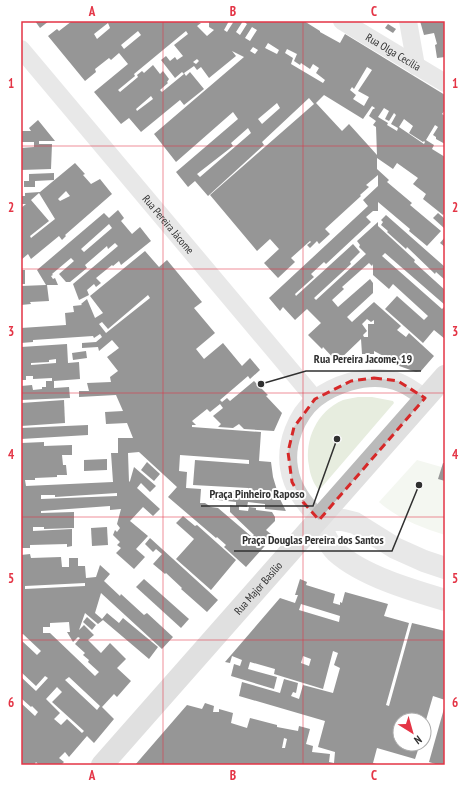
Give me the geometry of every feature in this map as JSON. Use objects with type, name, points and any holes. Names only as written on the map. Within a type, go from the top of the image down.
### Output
[{"type":"main road","name":"Rua Major Basílio","points":[[102,765],[445,376]]},
{"type":"street","name":"Rua Olga Cecília","points":[[342,21],[445,83]]},
{"type":"street","points":[[408,21],[416,66]]},
{"type":"street","name":"Rua Pereira Jácome","points":[[21,49],[315,399]]},
{"type":"street","points":[[425,398],[408,386],[388,379],[374,378],[351,381],[330,390],[315,399],[294,427],[288,452],[288,468],[292,482],[303,502],[319,520],[329,543],[336,552],[353,564],[373,574],[412,590],[445,600]]},
{"type":"street","points":[[319,520],[343,520],[355,524],[395,548],[424,561],[445,568]]},
{"type":"highlighted area","points":[[374,378],[398,381],[425,398],[319,520],[303,502],[292,482],[288,452],[294,427],[315,399],[351,381]]},
{"type":"shaded area","points":[[358,397],[372,397],[393,401],[394,403],[321,488],[318,489],[309,469],[308,456],[314,427],[326,411],[334,405],[343,400]]},
{"type":"shaded area","points":[[417,460],[445,468],[445,535],[410,522],[386,508],[379,502]]},
{"type":"building","points":[[35,21],[49,21],[40,28]]},
{"type":"building","points":[[72,21],[194,21],[201,23],[197,26],[207,36],[214,30],[209,27],[209,21],[229,21],[224,30],[227,32],[234,21],[243,21],[304,21],[340,43],[345,34],[445,95],[445,110],[442,114],[445,116],[445,144],[436,139],[433,135],[438,127],[435,125],[426,140],[434,145],[432,149],[445,157],[445,212],[443,215],[423,199],[426,194],[413,184],[418,178],[397,163],[393,169],[377,158],[377,169],[389,180],[387,182],[412,203],[410,205],[441,231],[427,246],[409,231],[410,229],[378,202],[378,211],[373,211],[366,217],[371,222],[326,264],[324,262],[311,274],[314,277],[295,294],[296,296],[353,244],[360,252],[350,262],[351,264],[314,298],[316,300],[366,254],[359,247],[360,245],[357,241],[378,222],[378,226],[445,290],[445,305],[385,253],[382,256],[442,309],[445,306],[445,339],[434,330],[423,343],[385,309],[397,296],[424,320],[428,316],[393,284],[389,289],[373,275],[373,264],[372,266],[369,263],[342,287],[344,289],[332,300],[338,307],[370,279],[373,283],[373,293],[347,317],[352,322],[374,302],[401,326],[397,330],[406,337],[409,333],[434,356],[421,371],[416,372],[391,363],[393,361],[374,351],[374,354],[362,354],[361,339],[337,362],[323,347],[322,349],[308,335],[321,323],[307,309],[295,320],[283,307],[280,311],[269,298],[368,206],[363,200],[378,186],[378,175],[366,185],[369,187],[360,195],[361,196],[325,229],[330,234],[319,244],[317,241],[310,248],[307,245],[311,242],[310,241],[291,258],[295,262],[278,278],[264,263],[279,249],[270,239],[257,251],[210,195],[314,104],[309,98],[262,142],[264,145],[208,196],[195,181],[188,187],[176,172],[238,119],[233,112],[176,162],[154,134],[244,57],[232,51],[236,56],[209,78],[201,67],[197,70],[194,66],[184,73],[186,76],[190,72],[204,89],[184,105],[180,100],[141,132],[129,118],[121,124],[94,92],[128,64],[119,53],[111,60],[109,58],[95,69],[96,72],[85,81],[48,36],[57,29],[59,31]],"holes":[[[243,21],[247,24],[240,35],[236,32]],[[108,23],[110,28],[97,39],[94,34]],[[252,27],[257,30],[250,41],[245,38]],[[138,31],[141,35],[124,49],[121,45]],[[186,31],[188,34],[174,45],[183,56],[177,60],[175,57],[170,61],[166,56],[161,60],[175,78],[182,72],[184,74],[162,92],[160,90],[168,83],[167,82],[169,79],[163,71],[160,74],[153,65],[144,73],[142,71],[137,75],[138,77],[120,92],[118,90],[135,76],[134,74]],[[268,43],[279,50],[277,54],[265,48]],[[253,47],[258,50],[255,54],[250,51]],[[287,49],[297,54],[294,61],[300,65],[301,63],[310,69],[313,64],[319,68],[316,73],[325,80],[323,83],[291,64],[293,58],[285,53]],[[197,59],[199,61],[196,64],[193,62]],[[367,67],[372,70],[358,91],[369,97],[364,106],[353,99],[356,95],[350,90],[352,87],[354,89]],[[324,95],[363,119],[372,106],[375,108],[369,116],[376,121],[373,125],[376,127],[377,155],[349,124],[342,131],[316,103]],[[151,96],[153,99],[137,111],[136,109]],[[277,103],[280,108],[262,124],[258,119]],[[384,108],[389,111],[385,119],[389,121],[394,113],[396,115],[391,124],[398,128],[397,131],[387,125],[388,123],[378,117]],[[404,119],[413,126],[409,133],[423,142],[424,141],[424,144],[399,127]],[[248,128],[251,133],[200,177],[197,174],[233,146],[231,143]],[[367,319],[371,322],[374,320],[374,324],[368,324],[368,337],[364,337],[363,335],[367,331],[362,324]]]},
{"type":"building","points":[[420,21],[445,21],[445,57],[437,58],[435,45],[437,44],[434,33],[424,35]]},
{"type":"building","points":[[388,24],[396,29],[393,33],[385,28]]},
{"type":"building","points":[[38,120],[55,141],[39,141],[39,144],[52,144],[51,169],[21,170],[21,148],[34,147],[34,142],[21,142],[21,131],[31,131],[29,128]]},
{"type":"building","points":[[75,163],[85,174],[83,175],[91,184],[100,179],[112,194],[65,235],[66,236],[62,240],[59,236],[31,259],[28,254],[21,260],[21,208],[26,204],[21,204],[21,196],[25,196],[25,193],[40,192]],"holes":[[[66,191],[70,196],[60,201],[58,199]],[[39,193],[55,219],[31,238],[30,236],[49,221],[31,200]]]},
{"type":"building","points":[[54,173],[54,180],[35,181],[35,187],[24,187],[24,181],[29,181],[29,174]]},
{"type":"building","points":[[118,210],[124,218],[121,221],[132,234],[140,227],[151,241],[121,265],[119,261],[96,278],[101,283],[96,287],[94,284],[87,290],[89,295],[79,300],[73,284],[118,246],[115,243],[108,249],[107,246],[85,265],[87,268],[70,282],[66,282],[59,274],[74,261],[71,258],[52,274],[53,275],[51,276],[53,279],[55,278],[58,285],[47,285],[49,301],[30,302],[31,304],[21,305],[21,286],[46,285],[37,270],[104,213],[109,218]],"holes":[[[109,224],[112,228],[84,252],[81,249]]]},
{"type":"building","points":[[438,213],[445,219],[445,229],[433,218]]},
{"type":"building","points":[[386,215],[445,267],[445,280],[436,272],[435,274],[407,247],[406,249],[387,232],[388,231],[381,225],[383,222],[381,220]]},
{"type":"building","points":[[445,237],[445,247],[440,243]]},
{"type":"building","points":[[145,251],[159,267],[167,260],[202,302],[194,308],[215,333],[196,349],[204,359],[223,343],[242,366],[250,358],[260,370],[250,379],[248,376],[220,400],[222,402],[227,398],[230,401],[254,381],[268,395],[266,396],[282,413],[274,431],[244,429],[239,424],[233,428],[218,427],[221,424],[213,416],[223,408],[220,404],[210,412],[207,409],[192,421],[196,425],[192,425],[192,427],[261,432],[259,461],[271,462],[273,477],[279,497],[286,511],[265,509],[265,504],[248,502],[247,507],[239,506],[239,510],[248,511],[249,507],[256,508],[256,510],[272,512],[275,517],[275,521],[266,530],[272,535],[270,537],[272,538],[246,567],[224,547],[226,545],[168,497],[177,487],[139,452],[128,453],[129,482],[134,467],[156,486],[150,492],[141,483],[137,488],[160,509],[153,516],[143,507],[130,521],[148,536],[136,549],[145,557],[134,569],[116,553],[121,548],[117,545],[120,542],[113,535],[115,530],[117,532],[120,528],[117,524],[121,509],[110,510],[110,506],[41,511],[41,513],[74,512],[74,528],[44,529],[44,527],[33,527],[33,531],[72,529],[72,546],[67,547],[67,544],[30,545],[30,548],[21,548],[21,443],[44,442],[44,446],[72,445],[72,455],[62,455],[63,465],[66,465],[67,475],[25,480],[26,486],[113,482],[111,453],[118,453],[118,438],[133,438],[127,423],[106,424],[105,412],[123,411],[116,395],[79,397],[79,391],[89,391],[87,383],[111,382],[110,377],[118,371],[107,357],[119,348],[112,340],[99,351],[98,347],[82,348],[82,343],[96,342],[102,337],[100,334],[94,338],[93,336],[33,340],[33,342],[21,343],[21,328],[66,325],[65,313],[74,312],[73,306],[82,305],[81,304],[87,299],[95,318],[103,313],[90,296]],"holes":[[[148,295],[150,298],[106,333],[99,324],[102,322],[108,329]],[[180,455],[249,460],[249,464],[195,460],[193,485],[248,488],[248,492],[210,490],[209,499],[236,502],[236,506],[230,505],[230,512],[254,535],[252,537],[218,508],[211,507],[205,503],[200,503],[201,489],[186,488],[187,472],[179,471]],[[117,493],[117,496],[41,499],[41,495],[55,495],[55,497]]]},
{"type":"building","points":[[21,270],[25,270],[25,284],[21,284]]},
{"type":"building","points":[[67,344],[68,363],[79,362],[80,379],[54,381],[54,388],[69,387],[70,398],[21,400],[21,386],[32,385],[33,390],[42,389],[42,387],[46,387],[46,381],[52,381],[52,378],[33,379],[33,376],[26,376],[26,380],[21,380],[21,347]],"holes":[[[56,359],[56,363],[31,365],[31,363],[49,362],[49,360]]]},
{"type":"building","points":[[86,351],[87,358],[73,360],[72,353]]},
{"type":"building","points":[[64,400],[65,423],[21,426],[21,403]]},
{"type":"building","points":[[88,425],[88,435],[21,439],[21,428]]},
{"type":"building","points":[[107,459],[107,470],[84,471],[84,460]]},
{"type":"building","points":[[147,462],[160,474],[154,481],[141,470]]},
{"type":"building","points":[[443,463],[445,463],[445,481],[438,479]]},
{"type":"building","points":[[183,516],[195,526],[197,525],[236,560],[211,590],[176,559],[194,539],[176,523]]},
{"type":"building","points":[[107,527],[108,545],[92,546],[91,528]]},
{"type":"building","points":[[150,538],[218,600],[207,612],[181,589],[182,588],[166,573],[165,574],[153,564],[162,554],[156,549],[153,552],[145,544]]},
{"type":"building","points":[[30,554],[31,558],[61,557],[62,567],[69,567],[69,558],[78,558],[78,566],[85,566],[86,578],[96,577],[100,565],[110,574],[104,581],[144,615],[147,613],[173,637],[162,649],[101,593],[95,613],[102,619],[107,613],[119,623],[123,618],[158,647],[149,659],[103,620],[98,624],[85,613],[79,630],[84,625],[94,635],[88,640],[101,653],[110,643],[126,659],[117,668],[131,681],[117,697],[114,694],[102,707],[114,719],[94,743],[87,736],[69,757],[65,752],[59,758],[64,762],[61,765],[39,765],[36,762],[34,765],[21,765],[21,703],[35,716],[38,712],[21,699],[21,677],[36,691],[48,678],[45,676],[36,686],[21,672],[21,640],[37,655],[41,651],[23,634],[21,634],[21,555]],"holes":[[[85,583],[85,586],[25,589],[25,586]],[[69,622],[70,632],[67,632],[73,642],[78,637],[80,638],[75,644],[85,653],[83,655],[89,660],[88,662],[99,672],[95,676],[50,633],[43,633],[43,627],[50,627],[50,623]],[[69,677],[100,706],[97,710],[65,680]],[[57,687],[62,692],[52,702],[84,731],[82,733],[67,719],[61,725],[54,719],[60,713],[46,699]]]},
{"type":"building","points":[[144,579],[189,619],[181,628],[136,587]]},
{"type":"building","points":[[300,579],[307,582],[306,585],[335,594],[333,603],[340,605],[345,592],[388,604],[384,616],[409,623],[386,705],[389,706],[412,623],[445,631],[445,700],[433,696],[428,712],[392,712],[392,752],[417,752],[415,759],[377,748],[373,763],[380,765],[135,765],[187,705],[202,709],[205,703],[214,706],[213,712],[219,712],[219,709],[233,713],[231,723],[247,728],[250,718],[277,725],[277,727],[298,731],[299,726],[310,729],[306,744],[313,746],[312,752],[330,754],[329,762],[334,763],[335,752],[318,747],[325,721],[239,696],[242,682],[280,693],[284,679],[298,683],[296,693],[293,692],[291,696],[299,699],[303,685],[333,693],[340,668],[334,665],[338,653],[333,651],[323,689],[274,674],[275,669],[250,662],[248,669],[277,677],[274,689],[231,676],[234,664],[240,666],[242,660],[232,656],[230,663],[225,662],[280,598],[295,603],[298,595],[295,595]],"holes":[[[301,604],[340,616],[339,622],[299,610]],[[303,656],[311,659],[309,666],[301,663]],[[284,738],[287,739],[285,748],[282,748]]]},
{"type":"building","points":[[87,617],[96,625],[92,630],[83,622]]},
{"type":"building","points":[[445,705],[445,765],[429,762]]},
{"type":"place","name":"Rua Pereira Jacome, 19","points":[[261,384]]},
{"type":"place","name":"Praça Pinheiro Raposo","points":[[337,439]]},
{"type":"place","name":"Praça Douglas Pereira dos Santos","points":[[419,485]]}]
